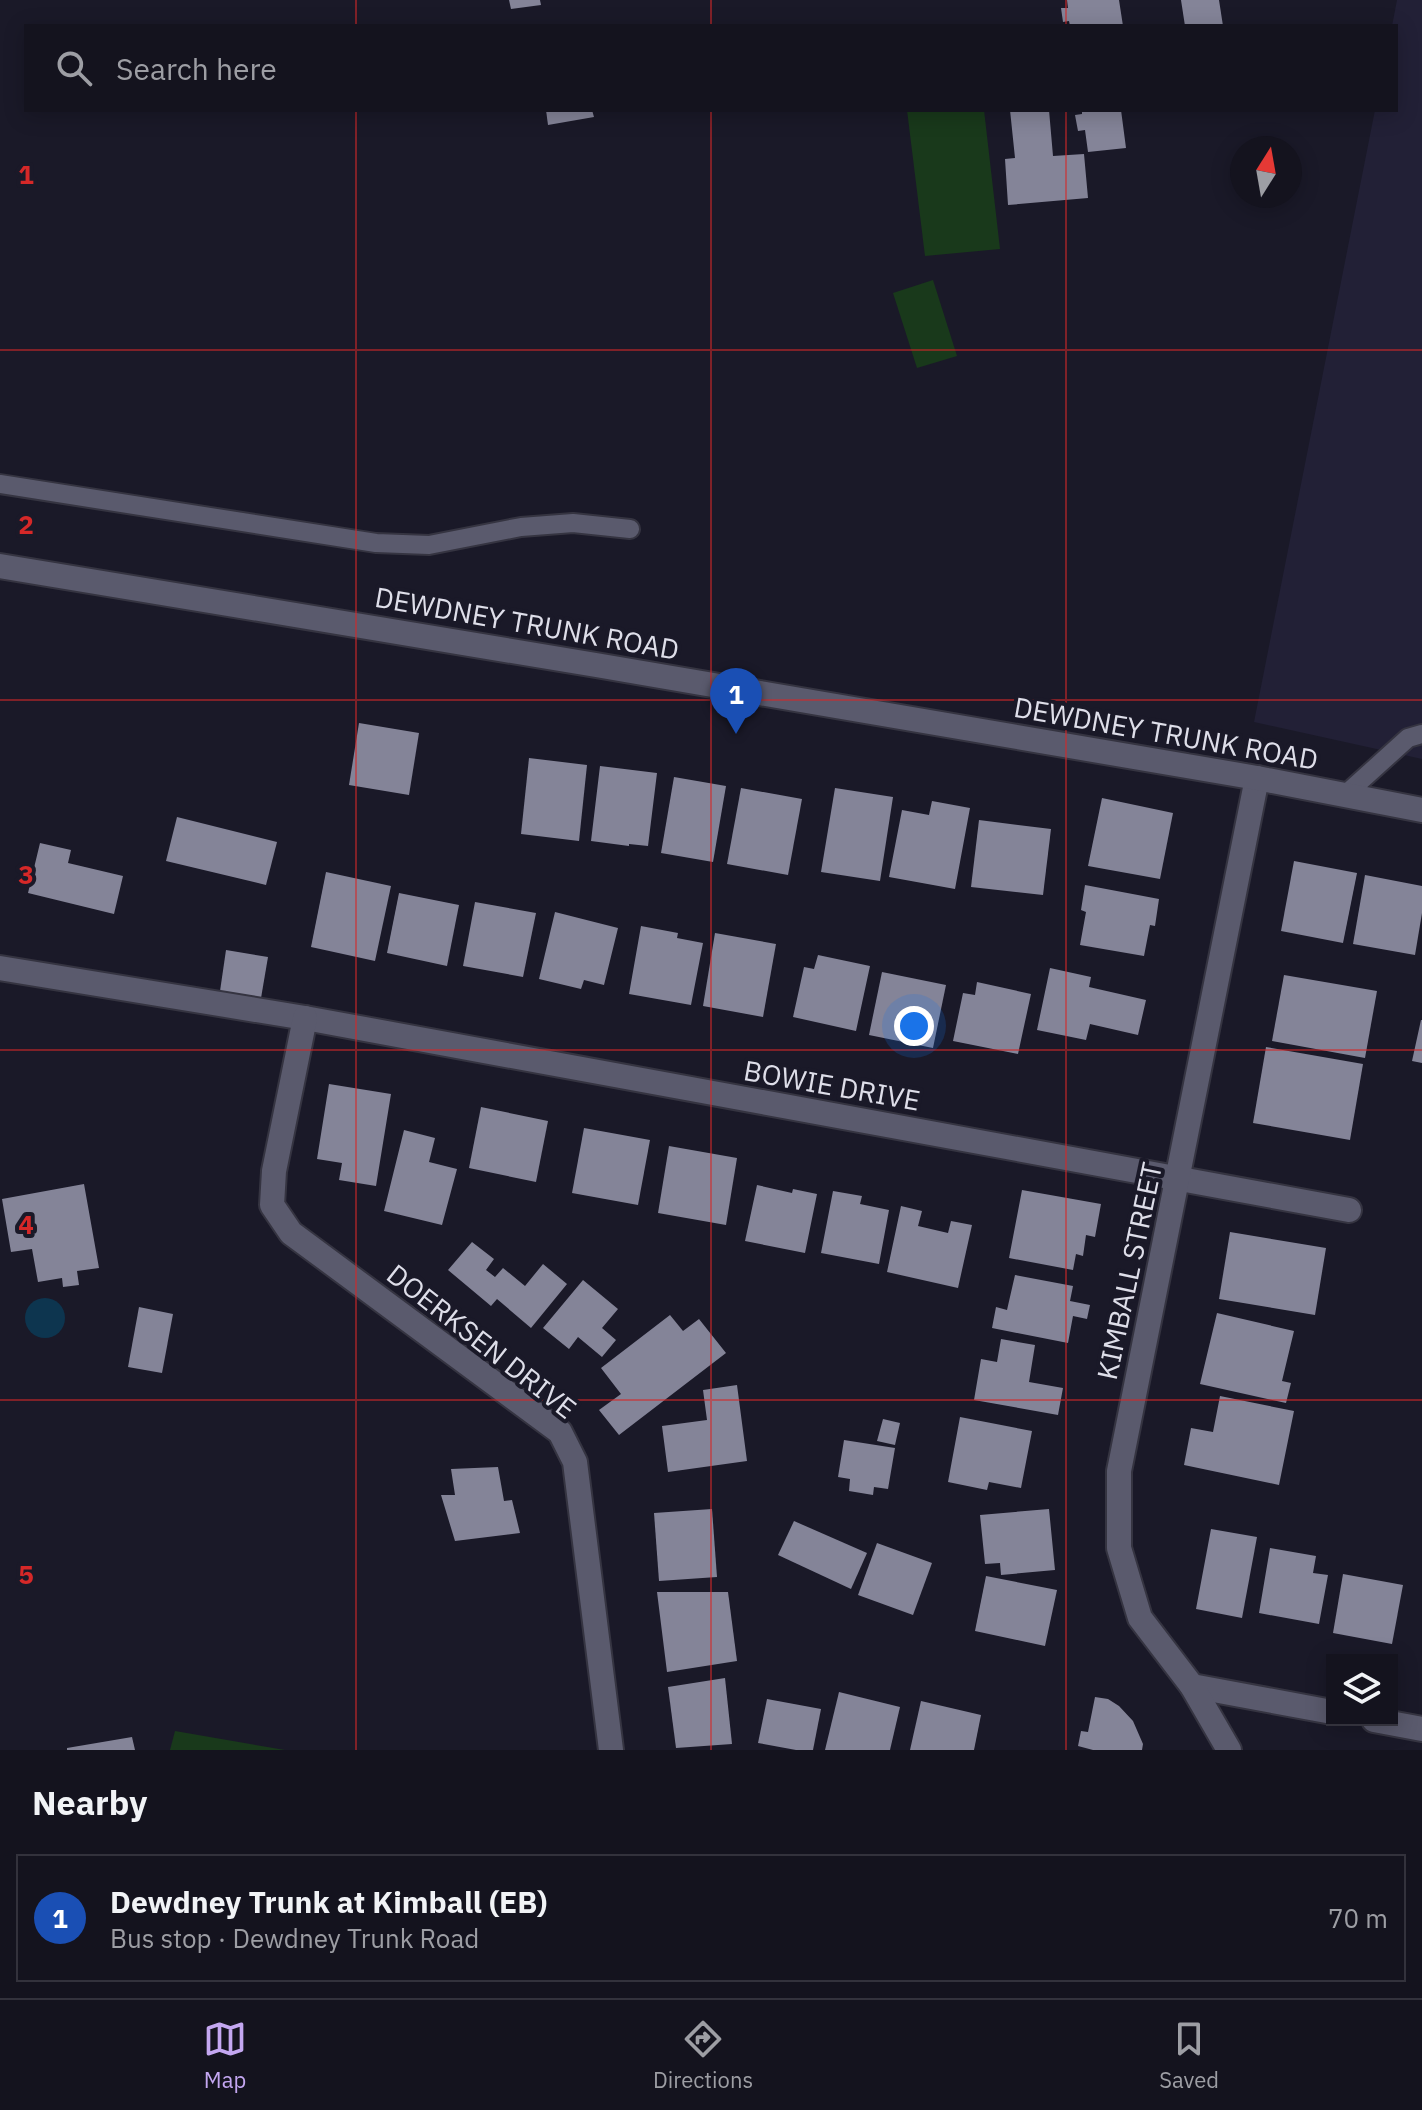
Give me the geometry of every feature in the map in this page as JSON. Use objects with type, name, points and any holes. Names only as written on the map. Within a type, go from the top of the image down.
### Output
[{"type":"street","name":"DEWDNEY TRUNK ROAD","points":[[0,566],[1257,778],[1422,810]]},
{"type":"street","name":"KIMBALL STREET","points":[[1229,1750],[1192,1686],[1140,1618],[1119,1548],[1119,1471],[1257,778]]},
{"type":"street","name":"BOWIE DRIVE","points":[[0,968],[305,1018],[1349,1210]]},
{"type":"street","name":"DOERKSEN DRIVE","points":[[305,1018],[274,1171],[272,1205],[291,1233],[560,1432],[575,1462],[611,1750]]},
{"type":"street","points":[[1192,1686],[1326,1711]]},
{"type":"street","points":[[1398,1724],[1422,1729]]},
{"type":"lane","points":[[0,484],[376,543],[429,545],[521,527],[573,523],[630,529]]},
{"type":"lane","points":[[1345,795],[1408,738],[1422,734]]},
{"type":"shaded area","points":[[1397,0],[1422,0],[1422,759],[1254,722],[1375,112],[1398,112],[1398,24],[1392,24]]},
{"type":"green space","points":[[907,112],[984,112],[1000,249],[925,256]]},
{"type":"green space","points":[[933,280],[957,356],[917,368],[893,293]]},
{"type":"green space","points":[[175,1731],[285,1750],[170,1750]]},
{"type":"water","points":[[45,1298],[59,1304],[65,1318],[59,1332],[45,1338],[31,1332],[25,1318],[31,1304]]},
{"type":"building","points":[[509,0],[540,0],[541,5],[511,9]]},
{"type":"building","points":[[1067,0],[1119,0],[1123,24],[1070,24],[1069,21],[1063,22],[1061,8],[1068,8]]},
{"type":"building","points":[[1181,0],[1219,0],[1223,24],[1185,24]]},
{"type":"building","points":[[546,112],[593,112],[594,117],[548,125]]},
{"type":"building","points":[[1010,112],[1049,112],[1053,156],[1084,154],[1088,198],[1008,205],[1005,159],[1015,158]]},
{"type":"building","points":[[1121,112],[1126,148],[1088,152],[1085,130],[1078,131],[1075,115]]},
{"type":"building","points":[[359,723],[419,733],[409,795],[349,785]]},
{"type":"building","points":[[529,758],[587,765],[579,841],[521,834]]},
{"type":"building","points":[[600,766],[657,773],[648,846],[591,841]]},
{"type":"building","points":[[674,777],[726,786],[713,862],[661,853]]},
{"type":"building","points":[[741,788],[802,799],[788,875],[727,864]]},
{"type":"building","points":[[835,788],[893,797],[880,881],[821,872]]},
{"type":"building","points":[[1102,798],[1173,813],[1160,879],[1088,866]]},
{"type":"building","points":[[932,801],[970,808],[955,889],[889,877],[902,810],[929,815]]},
{"type":"building","points":[[177,817],[277,842],[266,885],[166,861]]},
{"type":"building","points":[[979,820],[1051,829],[1043,895],[971,887]]},
{"type":"building","points":[[40,843],[71,850],[68,863],[123,876],[114,914],[28,893]]},
{"type":"building","points":[[1294,861],[1357,873],[1343,943],[1281,931]]},
{"type":"building","points":[[326,872],[391,886],[375,961],[311,947]]},
{"type":"building","points":[[1365,875],[1422,886],[1422,913],[1415,955],[1353,944]]},
{"type":"building","points":[[1085,885],[1159,899],[1155,926],[1150,925],[1144,956],[1080,945],[1086,912],[1081,910]]},
{"type":"building","points":[[399,893],[459,905],[447,966],[387,953]]},
{"type":"building","points":[[475,902],[536,913],[523,977],[463,966]]},
{"type":"building","points":[[555,912],[618,928],[604,985],[584,980],[581,989],[539,979]]},
{"type":"building","points":[[641,926],[678,933],[677,938],[703,943],[691,1005],[629,994]]},
{"type":"building","points":[[715,933],[776,944],[763,1017],[703,1006]]},
{"type":"building","points":[[226,950],[268,957],[260,1004],[219,998]]},
{"type":"building","points":[[818,955],[870,966],[856,1031],[793,1017],[804,967],[814,969]]},
{"type":"building","points":[[1050,968],[1091,977],[1089,987],[1146,1000],[1138,1035],[1090,1024],[1086,1040],[1037,1030]]},
{"type":"building","points":[[882,972],[946,985],[933,1048],[869,1035]]},
{"type":"building","points":[[1284,975],[1377,991],[1365,1058],[1272,1041]]},
{"type":"building","points":[[977,982],[1031,994],[1018,1054],[953,1041],[963,993],[975,995]]},
{"type":"building","points":[[1422,1020],[1422,1063],[1412,1061]]},
{"type":"building","points":[[1266,1047],[1363,1064],[1350,1140],[1253,1123]]},
{"type":"building","points":[[329,1084],[391,1094],[376,1186],[339,1180],[342,1163],[317,1159]]},
{"type":"building","points":[[481,1107],[548,1121],[536,1182],[469,1168]]},
{"type":"building","points":[[584,1128],[650,1140],[638,1205],[572,1193]]},
{"type":"building","points":[[404,1130],[435,1138],[429,1162],[457,1169],[442,1225],[384,1211]]},
{"type":"building","points":[[669,1146],[737,1158],[726,1225],[658,1213]]},
{"type":"building","points":[[84,1184],[99,1268],[77,1271],[79,1285],[63,1287],[62,1278],[38,1282],[32,1249],[11,1252],[2,1199]]},
{"type":"building","points":[[757,1185],[792,1193],[793,1189],[817,1194],[805,1253],[745,1241]]},
{"type":"building","points":[[1022,1190],[1101,1204],[1095,1237],[1086,1235],[1083,1256],[1076,1254],[1073,1270],[1009,1258]]},
{"type":"building","points":[[833,1191],[862,1196],[860,1204],[889,1210],[879,1264],[821,1253]]},
{"type":"building","points":[[901,1206],[922,1211],[918,1226],[948,1233],[951,1221],[972,1225],[958,1288],[887,1272]]},
{"type":"building","points":[[1230,1232],[1326,1248],[1315,1315],[1219,1299]]},
{"type":"building","points":[[472,1242],[494,1259],[486,1270],[495,1277],[503,1268],[525,1286],[543,1264],[567,1284],[531,1328],[497,1299],[491,1306],[448,1270]]},
{"type":"building","points":[[1015,1275],[1073,1286],[1070,1301],[1090,1305],[1087,1319],[1073,1316],[1068,1343],[992,1328],[996,1307],[1007,1310]]},
{"type":"building","points":[[583,1280],[618,1309],[602,1328],[616,1340],[602,1357],[578,1337],[569,1349],[543,1328]]},
{"type":"building","points":[[139,1307],[173,1314],[162,1373],[128,1367]]},
{"type":"building","points":[[1217,1313],[1294,1331],[1282,1381],[1291,1383],[1286,1403],[1200,1384]]},
{"type":"building","points":[[670,1315],[683,1331],[699,1319],[726,1353],[619,1435],[599,1410],[621,1394],[601,1368]]},
{"type":"building","points":[[1001,1339],[1035,1345],[1029,1382],[1063,1388],[1058,1415],[974,1400],[981,1359],[997,1362]]},
{"type":"building","points":[[737,1385],[747,1461],[668,1472],[662,1426],[707,1420],[703,1390]]},
{"type":"building","points":[[1220,1396],[1294,1411],[1279,1485],[1184,1465],[1191,1428],[1213,1432]]},
{"type":"building","points":[[960,1417],[1032,1431],[1021,1488],[989,1482],[987,1490],[948,1482]]},
{"type":"building","points":[[883,1419],[900,1423],[895,1445],[877,1441]]},
{"type":"building","points":[[844,1440],[895,1448],[888,1489],[874,1487],[873,1495],[849,1491],[850,1479],[838,1477]]},
{"type":"building","points":[[498,1467],[504,1501],[512,1500],[520,1533],[455,1541],[441,1495],[455,1495],[451,1469]]},
{"type":"building","points":[[712,1509],[717,1577],[659,1581],[654,1513]]},
{"type":"building","points":[[1049,1509],[1055,1570],[1001,1575],[1000,1563],[985,1564],[980,1515]]},
{"type":"building","points":[[794,1521],[867,1553],[851,1589],[778,1555]]},
{"type":"building","points":[[1211,1529],[1257,1537],[1242,1618],[1196,1609]]},
{"type":"building","points":[[877,1543],[932,1563],[913,1615],[858,1595]]},
{"type":"building","points":[[1270,1548],[1316,1556],[1313,1573],[1328,1575],[1319,1624],[1259,1613]]},
{"type":"building","points":[[1343,1574],[1403,1585],[1392,1644],[1333,1633]]},
{"type":"building","points":[[986,1576],[1057,1590],[1045,1646],[975,1631]]},
{"type":"building","points":[[657,1592],[728,1592],[737,1661],[667,1672]]},
{"type":"building","points":[[725,1678],[732,1744],[676,1748],[668,1687]]},
{"type":"building","points":[[839,1692],[900,1707],[890,1750],[825,1750]]},
{"type":"building","points":[[1095,1697],[1108,1699],[1133,1721],[1143,1744],[1142,1750],[1093,1750],[1078,1746],[1081,1731],[1088,1732]]},
{"type":"building","points":[[767,1699],[821,1709],[813,1750],[758,1743]]},
{"type":"building","points":[[921,1701],[981,1715],[974,1750],[910,1750]]},
{"type":"building","points":[[132,1737],[135,1750],[67,1750],[67,1748]]},
{"type":"place","name":"Dewdney Trunk at Kimball (EB)","points":[[736,734]]}]
